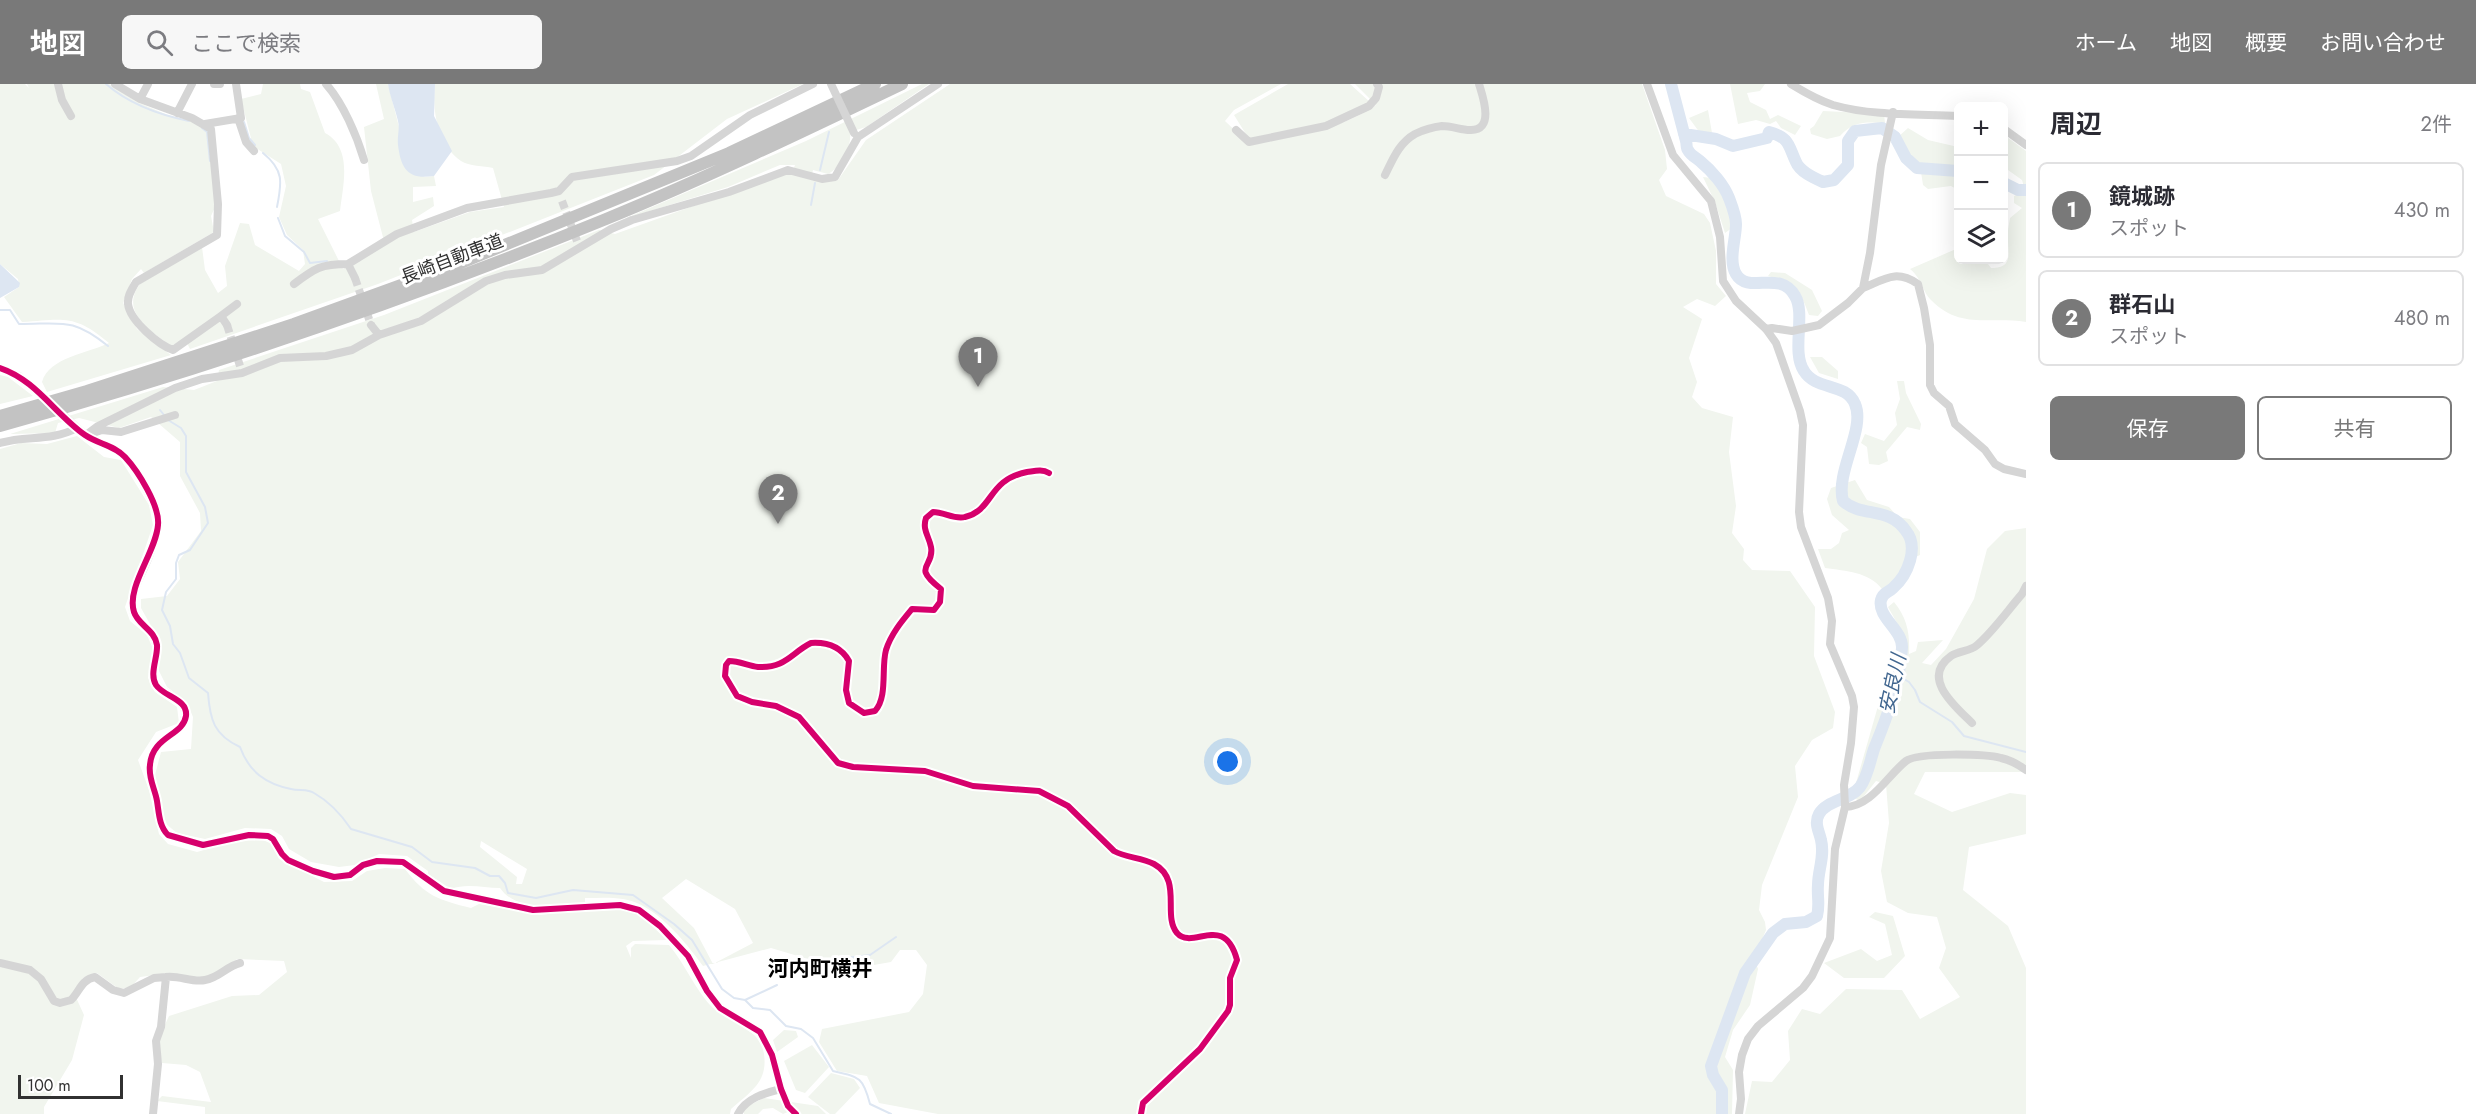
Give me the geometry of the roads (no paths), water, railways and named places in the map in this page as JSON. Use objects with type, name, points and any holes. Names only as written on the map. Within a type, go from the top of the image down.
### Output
[{"type":"highway","name":"長崎自動車道","points":[[0,416],[87,391],[294,324],[451,267],[729,153],[875,84]]},
{"type":"highway","name":"長崎自動車道","points":[[0,426],[90,401],[298,334],[455,278],[607,218],[733,163],[902,84]]},
{"type":"street","points":[[58,84],[62,100],[71,116]]},
{"type":"street","points":[[115,84],[140,99],[205,124],[211,129],[218,204],[217,235],[136,282],[130,291],[128,303],[130,313],[143,330],[174,350],[237,304]]},
{"type":"street","points":[[140,99],[148,84]]},
{"type":"street","points":[[177,113],[192,84]]},
{"type":"street","points":[[214,84],[220,84]]},
{"type":"street","points":[[205,124],[241,118],[236,84]]},
{"type":"street","points":[[326,84],[336,95],[358,141],[364,160]]},
{"type":"street","points":[[294,284],[314,268],[348,264],[382,241],[467,208],[559,191],[572,177],[677,161],[691,156],[750,115],[813,84]]},
{"type":"street","points":[[831,84],[856,135]]},
{"type":"street","points":[[86,435],[98,426],[175,388],[280,358],[341,354],[379,335],[421,321],[486,280],[542,270],[579,244],[632,220],[729,192],[778,172],[788,170],[829,179],[835,177],[856,135],[938,84]]},
{"type":"street","points":[[1236,130],[1249,142],[1326,126],[1369,106],[1376,98],[1379,87],[1377,84]]},
{"type":"street","points":[[1385,175],[1400,146],[1413,135],[1442,126],[1472,130],[1479,128],[1485,120],[1486,113],[1485,101],[1479,84]]},
{"type":"street","points":[[1647,84],[1673,155],[1711,201],[1720,237],[1723,281],[1736,301],[1766,329],[1776,344],[1800,411],[1803,425],[1799,512],[1801,527],[1828,598],[1832,621],[1830,644],[1852,696],[1854,707],[1844,790],[1845,805],[1835,849],[1830,938],[1812,976],[1803,988],[1758,1026],[1748,1039],[1739,1072],[1741,1099],[1739,1114]]},
{"type":"street","points":[[1791,84],[1833,105],[1954,116]]},
{"type":"street","points":[[1863,288],[1881,165],[1893,112]]},
{"type":"street","points":[[238,118],[246,142],[254,151]]},
{"type":"street","points":[[2008,132],[2026,145]]},
{"type":"street","points":[[559,191],[562,201]]},
{"type":"street","points":[[348,264],[355,278]]},
{"type":"street","points":[[1766,329],[1792,331],[1819,325],[1848,303],[1863,288],[1893,275],[1906,277],[1918,284],[1926,322],[1930,385],[1934,393],[1949,406],[1954,423],[1985,450],[1995,464],[2004,469],[2026,474]]},
{"type":"street","points":[[221,316],[226,325]]},
{"type":"street","points":[[371,325],[379,335]]},
{"type":"street","points":[[0,368],[19,376],[37,391]]},
{"type":"street","points":[[86,435],[102,430],[121,432],[175,415]]},
{"type":"street","points":[[70,422],[86,435],[118,450],[125,457],[152,499],[158,516],[157,534],[136,587],[132,604],[134,614],[155,639],[157,654],[154,679],[157,686],[177,700],[185,711],[183,724],[159,743],[150,764],[151,781],[161,824],[168,835],[203,845],[249,835],[268,836],[273,839],[288,860],[334,877],[350,875],[363,866],[377,861],[392,860],[412,867],[444,891],[533,910],[620,905],[639,910],[660,926],[688,956],[707,992],[720,1008],[760,1032],[772,1055],[788,1106],[796,1114]]},
{"type":"street","points":[[0,443],[14,439],[49,438],[64,435],[77,428]]},
{"type":"street","points":[[1049,473],[1035,471],[1014,475],[1004,480],[981,509],[966,517],[956,518],[948,514],[933,512],[926,518],[925,532],[931,551],[925,567],[926,574],[933,584],[941,589],[940,602],[934,610],[912,609],[891,639],[884,663],[881,700],[875,711],[864,713],[849,703],[846,690],[849,661],[839,649],[830,645],[811,643],[795,656],[774,666],[752,666],[729,661],[725,675],[732,690],[742,699],[776,706],[799,717],[833,759],[844,766],[925,771],[973,786],[1039,791],[1068,806],[1114,851],[1153,864],[1160,869],[1170,885],[1173,925],[1177,933],[1185,938],[1209,934],[1220,936],[1230,943],[1237,960],[1230,978],[1228,1011],[1200,1049],[1143,1103],[1141,1114]]},
{"type":"street","points":[[1972,723],[1943,694],[1939,683],[1940,671],[1950,657],[1975,648],[2022,594],[2026,586]]},
{"type":"street","points":[[1845,805],[1859,805],[1906,761],[1917,757],[1954,753],[1990,756],[2003,758],[2026,770]]},
{"type":"street","points":[[0,963],[30,970],[41,979],[54,1001],[60,1003],[71,1000],[85,980],[90,978],[95,977],[113,990],[124,993],[154,978],[184,977],[204,981],[221,974],[229,966],[240,963]]},
{"type":"street","points":[[153,1114],[158,1064],[156,1041],[161,1027],[166,977]]},
{"type":"street","points":[[738,1114],[750,1100],[761,1094],[781,1089]]},
{"type":"waterway","points":[[106,84],[145,108],[189,121]]},
{"type":"waterway","name":"安良川","points":[[1671,84],[1687,149],[1717,178],[1733,208],[1736,224],[1733,262],[1736,274],[1741,280],[1748,282],[1781,284],[1789,288],[1798,304],[1798,344],[1800,363],[1804,371],[1816,382],[1845,392],[1855,404],[1857,426],[1843,477],[1843,501],[1858,509],[1892,518],[1906,531],[1912,545],[1910,561],[1903,576],[1893,588],[1883,595],[1881,600],[1883,612],[1899,635],[1902,648],[1899,674],[1888,712],[1863,783],[1856,791],[1827,806],[1819,814],[1817,824],[1822,852],[1818,879],[1817,916],[1806,922],[1785,924],[1773,933],[1745,973],[1711,1066],[1713,1075],[1722,1090],[1722,1114]]},
{"type":"waterway","points":[[244,122],[249,138],[255,145]]},
{"type":"waterway","points":[[202,128],[207,132],[210,161]]},
{"type":"waterway","points":[[1684,134],[1716,139],[1733,146],[1767,138],[1769,132],[1776,134],[1785,140],[1801,169],[1823,182],[1834,180],[1848,165],[1848,141],[1855,131],[1882,128],[1895,137],[1906,158],[1917,168],[1954,171]]},
{"type":"waterway","points":[[820,170],[829,132]]},
{"type":"waterway","points":[[263,153],[275,165],[280,177],[277,207]]},
{"type":"waterway","points":[[811,205],[815,183]]},
{"type":"waterway","points":[[2008,185],[2018,190],[2026,190]]},
{"type":"waterway","points":[[278,218],[285,236],[304,252],[310,263],[327,261]]},
{"type":"waterway","points":[[0,310],[10,310],[19,324],[57,323],[75,326],[108,346]]},
{"type":"waterway","points":[[160,410],[164,415]]},
{"type":"waterway","points":[[168,420],[181,428],[186,436],[186,472],[205,507],[208,523],[190,550],[179,555],[176,563],[176,579],[166,592],[162,610],[170,626],[173,644],[180,653],[189,678],[208,693],[215,726],[224,737],[240,747],[248,763],[260,776],[282,787],[314,793],[335,809],[351,829],[412,847],[432,862],[475,868],[490,876],[499,876],[505,883],[508,893],[536,898],[573,890],[633,895],[674,924],[692,940],[722,989],[734,998],[745,1000],[753,1008],[770,1010],[786,1026],[801,1029],[813,1038],[833,1071],[855,1077],[865,1088],[870,1104],[891,1114]]},
{"type":"waterway","points":[[1897,675],[1909,682],[1920,702],[1952,722],[1964,736],[2026,752]]},
{"type":"waterway","points":[[787,978],[790,969],[804,963],[870,955],[896,937]]},
{"type":"waterway","points":[[745,1000],[777,985]]},
{"type":"tunnel","points":[[562,201],[577,241]]},
{"type":"tunnel","points":[[355,278],[371,325]]},
{"type":"tunnel","points":[[227,325],[240,366]]},
{"type":"tunnel","points":[[37,391],[71,422]]},
{"type":"place","name":"鏡城跡","points":[[978,387]]},
{"type":"place","name":"群石山","points":[[778,524]]},
{"type":"district","name":"河内町横井","points":[[820,969]]}]
